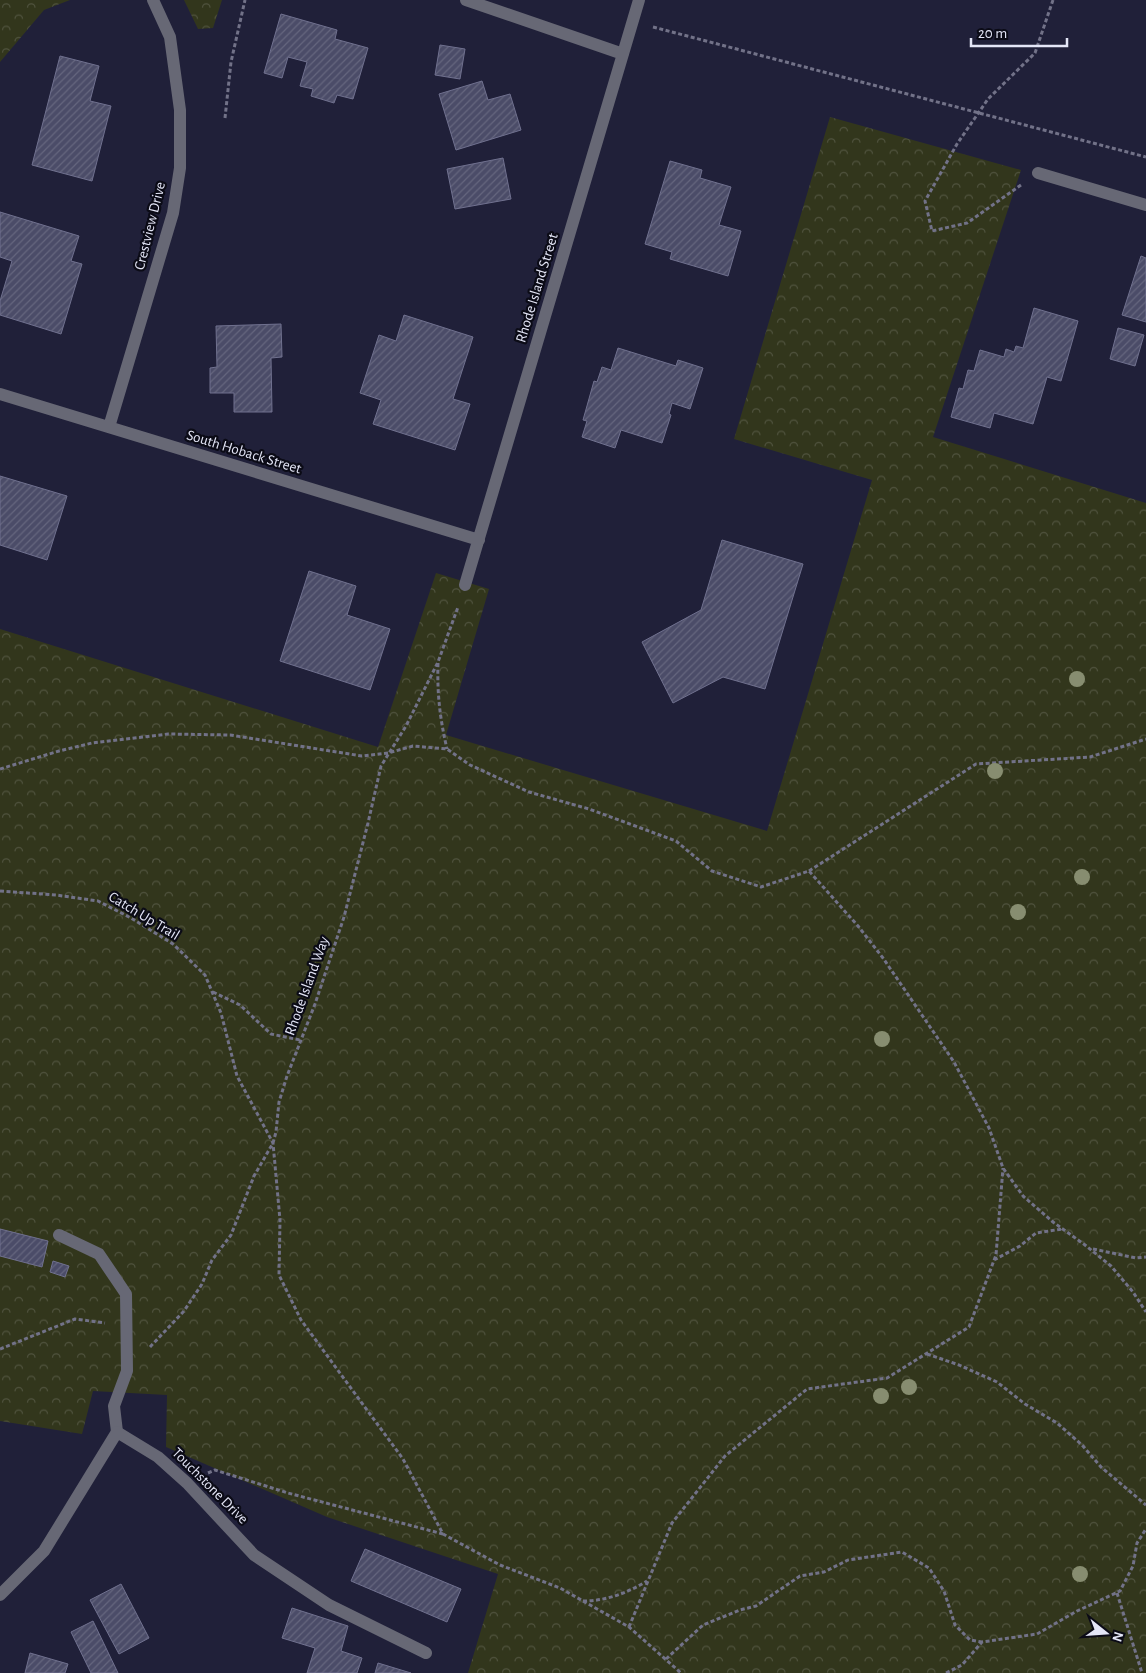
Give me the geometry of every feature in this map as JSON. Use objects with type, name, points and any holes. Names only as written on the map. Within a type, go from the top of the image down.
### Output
[{"type":"street","name":"Crestview Drive","points":[[109,428],[173,212],[180,168],[180,110],[170,37],[153,0]]},
{"type":"street","points":[[466,0],[623,54]]},
{"type":"street","name":"Rhode Island Street","points":[[465,585],[639,0]]},
{"type":"street","points":[[1038,173],[1146,205]]},
{"type":"street","name":"South Hoback Street","points":[[0,394],[479,540]]},
{"type":"street","points":[[0,1595],[44,1551],[117,1432],[114,1406],[127,1371],[126,1294],[99,1254],[59,1235]]},
{"type":"street","name":"Touchstone Drive","points":[[117,1432],[158,1457],[187,1483],[254,1555],[261,1560],[329,1605],[426,1652]]},
{"type":"path","points":[[225,118],[231,62],[245,0]]},
{"type":"path","points":[[1038,173],[968,223],[932,231],[924,201],[957,144],[988,99],[1035,53],[1052,0]]},
{"type":"path","points":[[632,22],[1146,157]]},
{"type":"path","name":"Rhode Island Way","points":[[127,1371],[184,1311],[202,1284],[212,1260],[232,1234],[254,1176],[273,1143],[279,1102],[287,1076],[315,1004],[344,917],[381,766],[406,726],[438,662],[465,585]]},
{"type":"path","points":[[438,662],[437,691],[440,721],[448,749]]},
{"type":"path","points":[[0,769],[50,753],[92,743],[168,734],[230,735],[362,756],[388,753],[413,746],[448,749],[470,764],[529,792],[589,809],[676,841],[712,871],[761,887],[809,871],[976,764],[1090,757],[1146,739]]},
{"type":"path","points":[[809,871],[858,926],[883,958],[954,1062],[989,1128],[1003,1168],[1023,1196],[1111,1266],[1133,1292],[1146,1312]]},
{"type":"path","name":"Catch Up Trail","points":[[0,891],[56,895],[98,901],[131,918],[173,944],[205,975],[221,1013],[237,1076],[273,1143]]},
{"type":"path","points":[[212,992],[240,1005],[271,1034],[300,1040]]},
{"type":"path","points":[[273,1143],[280,1220],[279,1275],[301,1320],[403,1459],[443,1534]]},
{"type":"path","points":[[629,1626],[672,1523],[725,1456],[807,1390],[887,1378],[969,1327],[996,1255],[1003,1168]]},
{"type":"path","points":[[994,1260],[1020,1246],[1036,1233],[1062,1228]]},
{"type":"path","points":[[1091,1249],[1136,1258],[1146,1257]]},
{"type":"path","points":[[0,1349],[75,1319],[108,1324]]},
{"type":"path","points":[[926,1354],[997,1382],[1025,1404],[1057,1423],[1082,1445],[1101,1467],[1146,1505]]},
{"type":"path","points":[[187,1483],[215,1470],[288,1493],[443,1534],[500,1565],[560,1588],[629,1626],[681,1673]]},
{"type":"path","points":[[666,1659],[703,1625],[740,1610],[756,1606],[800,1576],[824,1572],[848,1560],[902,1552],[929,1568],[944,1591],[955,1626],[970,1640],[982,1642],[1037,1634],[1077,1610],[1120,1591],[1133,1566],[1137,1543],[1146,1529]]},
{"type":"path","points":[[582,1601],[595,1601],[628,1592],[648,1581]]},
{"type":"path","points":[[1117,1593],[1142,1673]]},
{"type":"path","points":[[946,1673],[962,1664],[982,1642]]},
{"type":"green space","points":[[0,0],[70,0],[44,10],[0,62]]},
{"type":"green space","points":[[184,0],[222,0],[213,28],[198,29]]},
{"type":"green space","points":[[830,117],[1021,170],[933,437],[1146,503],[1146,1673],[468,1673],[498,1574],[327,1517],[166,1447],[167,1395],[93,1391],[82,1434],[0,1421],[0,629],[378,747],[436,573],[489,589],[446,735],[767,831],[872,480],[734,439]]},
{"type":"building","points":[[281,14],[337,30],[335,39],[368,48],[353,99],[337,95],[334,103],[311,96],[313,89],[300,86],[307,62],[288,57],[282,78],[264,73]]},
{"type":"building","points":[[440,45],[465,49],[460,79],[435,75]]},
{"type":"building","points":[[60,56],[99,66],[90,101],[111,106],[92,181],[32,165]]},
{"type":"building","points":[[482,81],[488,100],[510,94],[521,130],[456,150],[439,94]]},
{"type":"building","points":[[503,158],[511,199],[455,209],[447,169]]},
{"type":"building","points":[[670,161],[702,170],[700,178],[731,187],[719,225],[741,231],[728,276],[670,259],[672,252],[645,244]]},
{"type":"building","points":[[0,212],[79,236],[71,261],[82,264],[61,334],[0,315],[0,301],[12,261],[0,257]]},
{"type":"building","points":[[1141,256],[1146,258],[1146,322],[1122,315]]},
{"type":"building","points":[[1034,308],[1078,321],[1061,381],[1047,377],[1033,424],[994,413],[990,428],[951,417],[959,388],[963,389],[968,370],[974,371],[980,350],[1004,357],[1006,349],[1014,352],[1016,346],[1023,348]]},
{"type":"building","points":[[404,315],[473,337],[453,399],[470,404],[455,450],[373,424],[381,400],[360,393],[379,335],[396,341]]},
{"type":"building","points":[[281,324],[282,357],[271,358],[272,412],[234,412],[234,393],[210,393],[210,368],[217,367],[216,326]]},
{"type":"building","points":[[1118,328],[1144,335],[1135,366],[1110,359]]},
{"type":"building","points":[[618,348],[676,366],[678,360],[703,368],[690,409],[672,403],[669,414],[671,415],[662,443],[621,430],[615,448],[582,437],[587,421],[583,420],[594,381],[597,382],[602,367],[611,370]]},
{"type":"building","points":[[0,476],[67,496],[47,560],[0,545]]},
{"type":"building","points":[[722,540],[803,564],[765,689],[723,677],[673,703],[642,642],[701,610]]},
{"type":"building","points":[[309,571],[356,586],[347,615],[390,629],[370,690],[280,661]]},
{"type":"building","points":[[0,1229],[48,1241],[42,1267],[0,1256]]},
{"type":"building","points":[[53,1261],[69,1266],[65,1277],[50,1272]]},
{"type":"building","points":[[365,1549],[461,1589],[447,1622],[351,1581]]},
{"type":"building","points":[[121,1584],[149,1638],[119,1654],[90,1600]]},
{"type":"building","points":[[292,1608],[348,1626],[341,1651],[362,1658],[357,1673],[307,1673],[315,1648],[282,1638]]},
{"type":"building","points":[[93,1621],[118,1673],[91,1673],[71,1632]]},
{"type":"building","points":[[30,1653],[68,1664],[65,1673],[25,1673]]},
{"type":"building","points":[[378,1663],[411,1673],[375,1673]]}]
